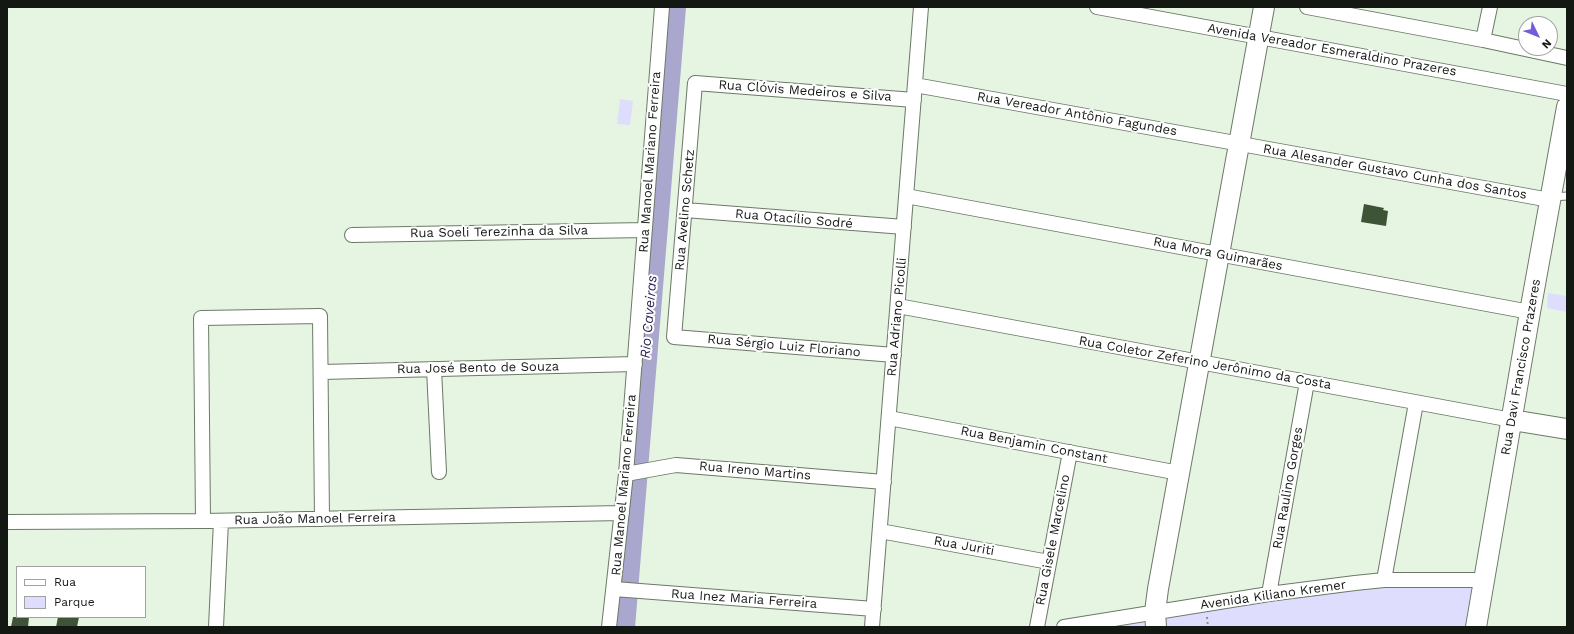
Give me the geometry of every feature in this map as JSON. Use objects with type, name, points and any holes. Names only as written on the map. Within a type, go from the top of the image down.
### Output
[{"type":"street","name":"Rua Manoel Mariano Ferreira","points":[[609,627],[616,589],[622,513],[627,474],[662,7]]},
{"type":"street","name":"Rua Adriano Picolli","points":[[872,627],[921,7]]},
{"type":"street","name":"Avenida Vereador Esmeraldino Prazeres","points":[[1097,7],[1567,94]]},
{"type":"street","points":[[1156,620],[1158,589],[1264,7]]},
{"type":"street","points":[[1307,7],[1361,12],[1567,58]]},
{"type":"street","points":[[1483,40],[1490,7]]},
{"type":"street","name":"Rua Clóvis Medeiros e Silva","points":[[695,83],[914,100]]},
{"type":"street","name":"Rua Avelino Schetz","points":[[674,337],[695,83]]},
{"type":"street","name":"Rua Vereador Antônio Fagundes","points":[[915,85],[1240,144]]},
{"type":"street","name":"Rua Davi Francisco Prazeres","points":[[1476,627],[1530,312],[1556,198],[1567,108]]},
{"type":"street","name":"Rua Alesander Gustavo Cunha dos Santos","points":[[1240,144],[1556,198]]},
{"type":"street","name":"Rua Mora Guimarães","points":[[906,196],[1530,312]]},
{"type":"street","name":"Rua Otacílio Sodré","points":[[685,210],[904,227]]},
{"type":"street","name":"Rua Soeli Terezinha da Silva","points":[[352,235],[645,230]]},
{"type":"street","name":"Rua Coletor Zeferino Jerônimo da Costa","points":[[898,306],[1512,420]]},
{"type":"street","points":[[203,521],[200,318],[320,316],[322,372],[322,519]]},
{"type":"street","name":"Rua Sérgio Luiz Floriano","points":[[674,337],[894,355]]},
{"type":"street","name":"Rua José Bento de Souza","points":[[322,372],[635,364]]},
{"type":"street","points":[[434,369],[439,472]]},
{"type":"street","name":"Rua Raulino Gorges","points":[[1269,594],[1308,382]]},
{"type":"street","points":[[1384,580],[1416,402]]},
{"type":"street","name":"Rua Benjamin Constant","points":[[889,418],[1179,473]]},
{"type":"street","points":[[1512,420],[1567,429]]},
{"type":"street","name":"Rua Gisele Marcelino","points":[[1037,627],[1070,452]]},
{"type":"street","name":"Rua Ireno Martins","points":[[627,474],[676,465],[884,482]]},
{"type":"street","name":"Rua João Manoel Ferreira","points":[[7,522],[221,521],[622,513]]},
{"type":"street","points":[[216,627],[221,521]]},
{"type":"street","name":"Rua Juriti","points":[[880,531],[1049,562]]},
{"type":"street","name":"Avenida Kiliano Kremer","points":[[1064,627],[1156,620],[1269,594],[1384,580],[1484,580]]},
{"type":"street","name":"Rua Inez Maria Ferreira","points":[[616,589],[639,592],[874,609]]},
{"type":"green space","points":[[620,99],[633,101],[630,125],[617,124]]},
{"type":"green space","points":[[1548,293],[1567,296],[1567,312],[1547,308]]},
{"type":"green space","points":[[1399,586],[1478,586],[1472,627],[1164,627],[1162,618],[1335,592]]},
{"type":"green space","points":[[1145,620],[1145,627],[1101,627]]},
{"type":"building","points":[[1364,204],[1384,208],[1383,210],[1388,211],[1386,226],[1361,222]]},
{"type":"building","points":[[13,617],[29,618],[28,627],[11,627]]},
{"type":"building","points":[[58,618],[79,618],[77,627],[56,627]]},
{"type":"waterway","name":"Rio Caveiras","points":[[624,627],[675,7]]}]
